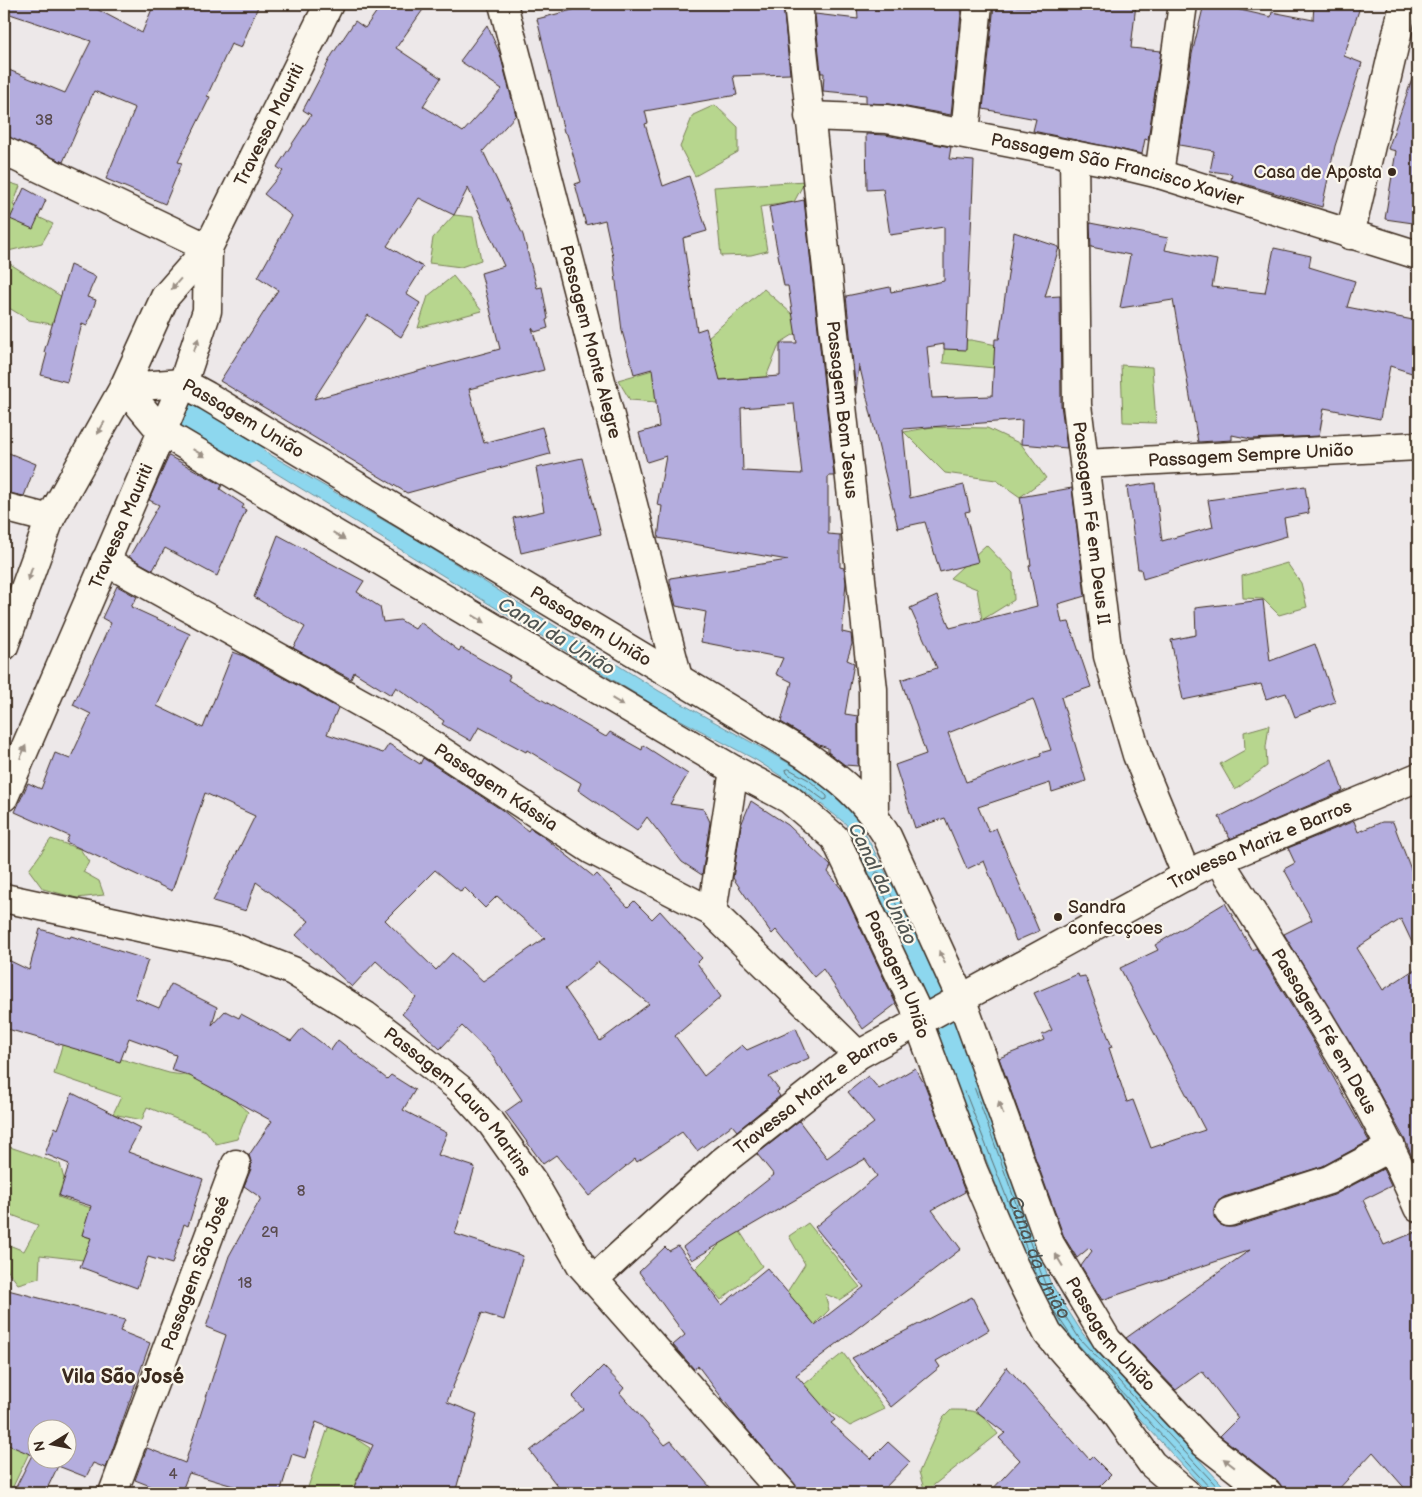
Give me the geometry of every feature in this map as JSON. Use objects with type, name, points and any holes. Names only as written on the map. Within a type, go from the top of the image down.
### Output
[{"type":"street","name":"Travessa Mauriti","points":[[4,646],[50,519],[124,387],[164,297],[208,248],[329,4]]},
{"type":"street","name":"Passagem Monte Alegre","points":[[503,4],[678,678]]},
{"type":"street","name":"Passagem Bom Jesus","points":[[798,4],[873,689],[874,815]]},
{"type":"street","points":[[966,133],[978,4]]},
{"type":"street","points":[[1159,174],[1183,4]]},
{"type":"street","points":[[1350,235],[1404,4]]},
{"type":"street","name":"Passagem São Francisco Xavier","points":[[809,116],[887,119],[966,133],[1159,174],[1418,255]]},
{"type":"street","points":[[4,151],[208,248]]},
{"type":"street","name":"Passagem Fé em Deus II","points":[[1074,155],[1077,405],[1108,656],[1138,755],[1187,876]]},
{"type":"street","name":"Travessa Mauriti","points":[[4,797],[183,383],[207,311],[208,248]]},
{"type":"street","name":"Passagem União","points":[[124,387],[183,383],[804,754],[844,782],[874,815],[887,836],[940,1010],[973,1170],[1014,1266],[1048,1334],[1110,1406],[1152,1464],[1186,1493]]},
{"type":"street","name":"Passagem União","points":[[124,387],[161,431],[734,770],[789,799],[835,838],[915,1007],[940,1010]]},
{"type":"street","name":"Passagem Sempre União","points":[[1085,464],[1418,446]]},
{"type":"street","points":[[4,507],[50,519]]},
{"type":"street","name":"Passagem Kássia","points":[[105,561],[406,728],[592,850],[712,912],[858,1055]]},
{"type":"street","points":[[712,912],[734,770]]},
{"type":"street","name":"Travessa Mariz e Barros","points":[[593,1280],[722,1162],[858,1055],[1187,876],[1220,860],[1418,777]]},
{"type":"street","name":"Passagem Fé em Deus","points":[[1220,860],[1350,1071],[1391,1147],[1418,1208]]},
{"type":"street","name":"Passagem Lauro Martins","points":[[4,898],[232,948],[293,971],[337,997],[460,1089],[492,1124],[533,1182],[581,1265],[783,1493]]},
{"type":"street","name":"Passagem União","points":[[940,1010],[1050,1244],[1107,1340],[1204,1443],[1268,1493]]},
{"type":"street","points":[[1229,1212],[1329,1180],[1391,1147]]},
{"type":"street","name":"Passagem São José","points":[[113,1493],[236,1164]]},
{"type":"green space","points":[[715,105],[738,127],[738,152],[695,176],[680,147],[693,115]]},
{"type":"green space","points":[[4,181],[20,186],[13,205],[53,224],[42,243],[4,252]]},
{"type":"green space","points":[[805,181],[794,202],[760,207],[767,251],[751,255],[721,256],[714,187]]},
{"type":"green space","points":[[454,215],[473,217],[481,260],[461,267],[429,263],[433,238]]},
{"type":"green space","points":[[4,260],[84,311],[68,327],[29,320],[4,305]]},
{"type":"green space","points":[[453,276],[482,311],[418,328],[428,296]]},
{"type":"green space","points":[[764,289],[792,314],[814,322],[780,343],[766,377],[711,380],[656,402],[630,400],[618,380],[712,353],[708,337]]},
{"type":"green space","points":[[945,340],[971,340],[997,345],[994,368],[943,363]]},
{"type":"green space","points":[[1121,365],[1152,367],[1156,423],[1123,422]]},
{"type":"green space","points":[[932,427],[987,428],[1021,444],[1046,478],[1020,497],[996,480],[945,473],[904,432]]},
{"type":"green space","points":[[986,545],[1013,573],[1014,600],[982,620],[977,589],[950,578]]},
{"type":"green space","points":[[1287,563],[1301,583],[1307,607],[1279,615],[1263,599],[1243,598],[1242,576]]},
{"type":"green space","points":[[1269,725],[1266,747],[1267,766],[1235,790],[1220,764],[1245,750],[1244,732]]},
{"type":"green space","points":[[51,839],[80,849],[89,862],[83,872],[99,881],[104,895],[77,898],[43,889],[29,870]]},
{"type":"green space","points":[[63,1042],[169,1073],[197,1077],[234,1100],[248,1112],[237,1139],[216,1144],[206,1131],[147,1107],[142,1120],[113,1114],[121,1097],[54,1074]]},
{"type":"green space","points":[[4,1145],[60,1164],[64,1179],[58,1197],[91,1208],[82,1235],[110,1245],[105,1265],[83,1260],[40,1255],[39,1278],[18,1284],[4,1266],[4,1243],[24,1251],[38,1225],[4,1212]]},
{"type":"green space","points":[[808,1223],[860,1287],[840,1300],[825,1294],[829,1310],[816,1323],[825,1335],[810,1342],[787,1292],[805,1264],[789,1236]]},
{"type":"green space","points":[[737,1227],[762,1266],[721,1300],[695,1269]]},
{"type":"green space","points":[[843,1353],[885,1409],[850,1426],[823,1406],[760,1459],[743,1434]]},
{"type":"green space","points":[[951,1410],[978,1413],[983,1416],[998,1434],[925,1492],[919,1472],[943,1418]]},
{"type":"green space","points":[[330,1422],[370,1448],[354,1486],[358,1493],[306,1493]]},
{"type":"green space","points":[[4,1442],[28,1453],[28,1455],[10,1493],[4,1493]]},
{"type":"water","points":[[207,418],[421,542],[659,691],[812,776],[855,815],[903,905],[939,988],[927,997],[846,824],[807,793],[756,760],[662,710],[266,467],[200,430]]},
{"type":"water","points":[[957,1026],[1050,1282],[1083,1334],[1230,1493],[1208,1493],[1069,1342],[1042,1301],[936,1033]]},
{"type":"building","points":[[4,4],[87,4],[142,33],[154,4],[259,4],[241,48],[231,44],[207,96],[210,97],[178,162],[182,163],[165,204],[106,179],[135,108],[94,91],[63,162],[4,136],[4,68],[65,93],[91,41],[4,12]]},
{"type":"building","points":[[382,4],[427,4],[396,48],[441,78],[423,106],[463,132],[502,89],[460,61],[487,25],[500,54],[516,115],[483,151],[523,235],[537,288],[542,287],[548,319],[546,320],[548,328],[535,332],[532,328],[544,370],[469,389],[484,443],[542,427],[550,454],[407,493],[220,381],[278,290],[258,277],[292,216],[264,194],[283,171],[277,167],[311,115],[303,110],[332,55],[355,21],[365,28]],"holes":[[[468,188],[504,266],[481,273],[500,349],[314,399],[368,315],[401,337],[420,303],[406,294],[423,267],[387,246],[419,198],[454,215]]]},
{"type":"building","points":[[596,4],[783,4],[790,74],[733,76],[737,95],[645,111],[648,123],[645,124],[663,186],[689,176],[707,231],[683,238],[697,331],[706,328],[720,380],[780,376],[780,343],[797,343],[788,286],[784,286],[769,207],[804,200],[834,476],[828,476],[828,534],[840,535],[840,567],[844,568],[846,582],[842,632],[851,634],[852,644],[847,660],[854,663],[845,714],[858,716],[858,766],[845,765],[828,752],[828,748],[819,745],[781,722],[792,682],[776,674],[783,658],[701,642],[706,612],[676,606],[670,578],[788,560],[658,538],[662,506],[657,505],[666,456],[647,462],[639,433],[659,427],[652,369],[634,374],[622,331],[613,257],[605,220],[586,225],[575,184],[581,182],[567,134],[564,132],[537,19]],"holes":[[[794,404],[802,474],[743,471],[741,408]]]},
{"type":"building","points":[[857,4],[962,4],[951,115],[890,104],[866,103],[866,95],[823,91],[824,73],[821,73],[815,14],[858,19]]},
{"type":"building","points":[[1081,4],[1136,4],[1131,48],[1161,51],[1148,140],[1145,139],[1142,154],[1033,131],[1036,119],[983,109],[994,5],[1081,9]]},
{"type":"building","points":[[1204,4],[1214,4],[1271,17],[1272,12],[1313,20],[1314,4],[1361,4],[1344,56],[1362,63],[1335,146],[1322,207],[1231,180],[1232,174],[1210,171],[1214,151],[1179,145],[1192,54]]},
{"type":"building","points":[[1414,73],[1418,74],[1418,205],[1416,205],[1413,223],[1385,219],[1396,151],[1388,149]]},
{"type":"building","points":[[866,134],[885,135],[951,147],[949,159],[974,161],[966,350],[944,349],[944,344],[927,347],[932,398],[992,396],[995,339],[999,339],[1014,232],[1059,247],[1045,297],[1060,296],[1061,405],[1067,448],[1021,444],[1022,420],[903,429],[910,498],[964,485],[970,511],[965,512],[978,562],[940,572],[925,522],[898,528],[859,364],[856,393],[846,296],[890,287],[891,292],[944,281],[944,227],[890,235],[883,189],[867,190]]},
{"type":"building","points":[[24,188],[46,200],[33,229],[10,219]]},
{"type":"building","points":[[1090,223],[1168,238],[1165,250],[1217,260],[1212,287],[1265,293],[1274,248],[1311,256],[1309,267],[1355,281],[1347,307],[1418,321],[1418,375],[1390,366],[1380,419],[1324,408],[1319,436],[1251,439],[1232,435],[1232,440],[1198,442],[1173,300],[1120,308],[1130,255],[1091,247]]},
{"type":"building","points":[[70,265],[96,277],[87,297],[96,300],[87,326],[82,324],[67,382],[41,375],[47,353],[44,352]]},
{"type":"building","points":[[4,451],[36,464],[24,496],[4,492]]},
{"type":"building","points":[[169,456],[222,485],[220,489],[244,505],[242,508],[246,510],[217,576],[165,548],[153,570],[129,557],[159,505],[149,500]]},
{"type":"building","points":[[582,458],[601,534],[521,553],[513,518],[544,511],[536,468]]},
{"type":"building","points":[[1155,483],[1162,541],[1213,527],[1208,500],[1305,486],[1309,513],[1284,518],[1287,536],[1143,579],[1141,569],[1138,569],[1127,487]]},
{"type":"building","points":[[1072,488],[1085,596],[1058,604],[1062,623],[1069,622],[1091,687],[1061,697],[1086,781],[1052,792],[1050,783],[978,807],[989,832],[996,828],[1039,931],[1016,941],[984,861],[967,869],[945,818],[915,828],[895,765],[926,754],[901,680],[937,668],[910,608],[937,596],[950,628],[1037,606],[1029,566],[1031,565],[1020,497]],"holes":[[[1033,699],[1051,750],[1040,753],[1041,756],[966,782],[948,733]]]},
{"type":"building","points":[[278,535],[364,581],[357,592],[380,607],[383,622],[400,620],[415,629],[420,622],[459,651],[461,648],[510,676],[508,680],[606,737],[610,732],[642,750],[643,745],[688,774],[670,804],[704,809],[710,822],[702,875],[682,862],[647,817],[637,831],[578,790],[581,783],[527,750],[526,752],[479,727],[471,741],[442,724],[444,721],[396,687],[391,695],[354,672],[351,679],[293,648],[305,627],[254,597]]},
{"type":"building","points":[[117,586],[137,597],[131,607],[190,634],[157,706],[203,728],[233,652],[244,656],[338,708],[327,734],[383,753],[389,744],[420,764],[423,758],[502,810],[528,831],[530,828],[545,838],[594,877],[597,874],[628,907],[634,901],[652,919],[660,911],[702,958],[697,963],[721,997],[675,1036],[704,1076],[742,1045],[747,1050],[796,1028],[809,1058],[769,1077],[779,1090],[777,1092],[780,1096],[737,1131],[732,1125],[697,1151],[682,1132],[637,1162],[635,1159],[589,1196],[556,1155],[543,1164],[505,1112],[522,1100],[491,1054],[462,1026],[440,1049],[402,1014],[416,997],[376,961],[352,987],[296,935],[309,921],[256,882],[246,911],[213,901],[255,816],[205,793],[172,891],[66,842],[69,836],[15,812],[28,783],[41,789],[55,753],[70,759],[91,714],[73,705],[111,623],[102,618]],"holes":[[[435,870],[461,892],[464,887],[485,908],[497,896],[545,938],[483,981],[452,953],[436,970],[385,920]],[[598,962],[649,1004],[600,1041],[565,989]]]},
{"type":"building","points":[[1263,600],[1270,661],[1315,644],[1335,702],[1295,717],[1286,693],[1266,699],[1261,684],[1183,700],[1171,640],[1196,635],[1195,608]]},
{"type":"building","points":[[1332,759],[1343,791],[1230,839],[1219,817]]},
{"type":"building","points":[[751,801],[788,825],[831,866],[828,872],[843,891],[896,1004],[863,1029],[823,969],[814,977],[776,930],[772,934],[733,878],[741,825]]},
{"type":"building","points":[[1354,821],[1358,832],[1382,822],[1393,822],[1418,888],[1418,955],[1401,919],[1357,948],[1383,990],[1418,967],[1418,1171],[1405,1140],[1364,1066],[1284,934],[1312,920],[1284,869],[1295,863],[1288,848]]},
{"type":"building","points":[[1225,903],[1252,950],[1256,948],[1312,1039],[1369,1141],[1323,1166],[1224,1197],[1217,1202],[1214,1208],[1214,1217],[1219,1224],[1225,1227],[1234,1227],[1334,1195],[1383,1169],[1391,1186],[1363,1200],[1384,1245],[1418,1231],[1418,1493],[1409,1493],[1373,1452],[1335,1493],[1283,1493],[1278,1481],[1220,1436],[1238,1418],[1202,1371],[1176,1390],[1126,1338],[1250,1250],[1102,1300],[1081,1266],[1092,1251],[1089,1248],[1077,1258],[1064,1237],[999,1058],[1044,1040],[1042,1035],[1052,1030],[1034,993],[1078,974],[1079,977],[1085,976],[1112,1047],[1109,1048],[1127,1102],[1133,1100],[1151,1148],[1205,1130],[1120,968],[1158,950],[1155,945]]},
{"type":"building","points":[[40,929],[70,938],[71,936],[148,960],[135,998],[159,1008],[171,984],[217,1007],[212,1025],[225,1011],[239,1018],[241,1014],[291,1041],[302,1028],[331,1050],[338,1040],[387,1079],[391,1075],[415,1090],[403,1110],[447,1133],[438,1155],[475,1167],[455,1234],[523,1256],[504,1320],[482,1313],[447,1402],[477,1414],[455,1493],[368,1493],[354,1487],[373,1445],[316,1422],[305,1458],[292,1454],[280,1493],[257,1493],[189,1473],[181,1493],[168,1493],[135,1480],[147,1448],[185,1463],[226,1335],[206,1327],[229,1256],[261,1198],[244,1186],[251,1169],[249,1155],[272,1121],[188,1075],[171,1070],[176,1055],[129,1038],[120,1062],[4,1028],[4,958],[29,970]]},
{"type":"building","points":[[915,1068],[925,1085],[965,1192],[932,1210],[961,1249],[796,1375],[835,1420],[831,1423],[871,1459],[888,1442],[910,1462],[880,1493],[802,1493],[738,1419],[698,1366],[694,1369],[673,1345],[685,1335],[639,1272],[665,1247],[669,1251],[678,1246],[722,1305],[767,1268],[815,1325],[864,1287],[815,1227],[877,1176],[865,1159],[692,1260],[683,1247],[774,1175],[757,1154],[799,1121],[827,1158],[874,1123],[848,1092],[868,1076],[879,1089]]},
{"type":"building","points":[[72,1093],[141,1128],[128,1152],[203,1179],[188,1226],[184,1224],[172,1264],[148,1257],[137,1288],[80,1267],[91,1238],[82,1235],[91,1206],[59,1196],[69,1164],[45,1154],[55,1127],[58,1129]]},
{"type":"building","points":[[4,1289],[125,1320],[120,1331],[150,1343],[106,1468],[93,1463],[86,1477],[68,1470],[78,1470],[78,1420],[28,1420],[28,1453],[4,1443]]},
{"type":"building","points":[[972,1297],[989,1330],[936,1361],[940,1367],[891,1407],[852,1358]]},
{"type":"building","points":[[603,1366],[624,1388],[620,1393],[665,1445],[671,1441],[715,1493],[563,1493],[530,1451],[583,1409],[572,1397]]},
{"type":"building","points":[[1007,1367],[1089,1459],[1092,1456],[1111,1475],[1093,1493],[989,1493],[1020,1460],[999,1438],[1005,1433],[975,1410]]},
{"type":"building","points":[[28,1463],[28,1470],[56,1470],[45,1493],[13,1493]]},
{"type":"waterway","name":"Canal da União","points":[[185,410],[246,447]]},
{"type":"waterway","name":"Canal da União","points":[[914,948],[930,981],[964,1074]]},
{"type":"place","name":"Casa de Aposta","points":[[1392,172]]},
{"type":"place","name":"Sandra confecçoes","points":[[1058,917]]},
{"type":"district","name":"Vila São José","points":[[123,1377]]}]
